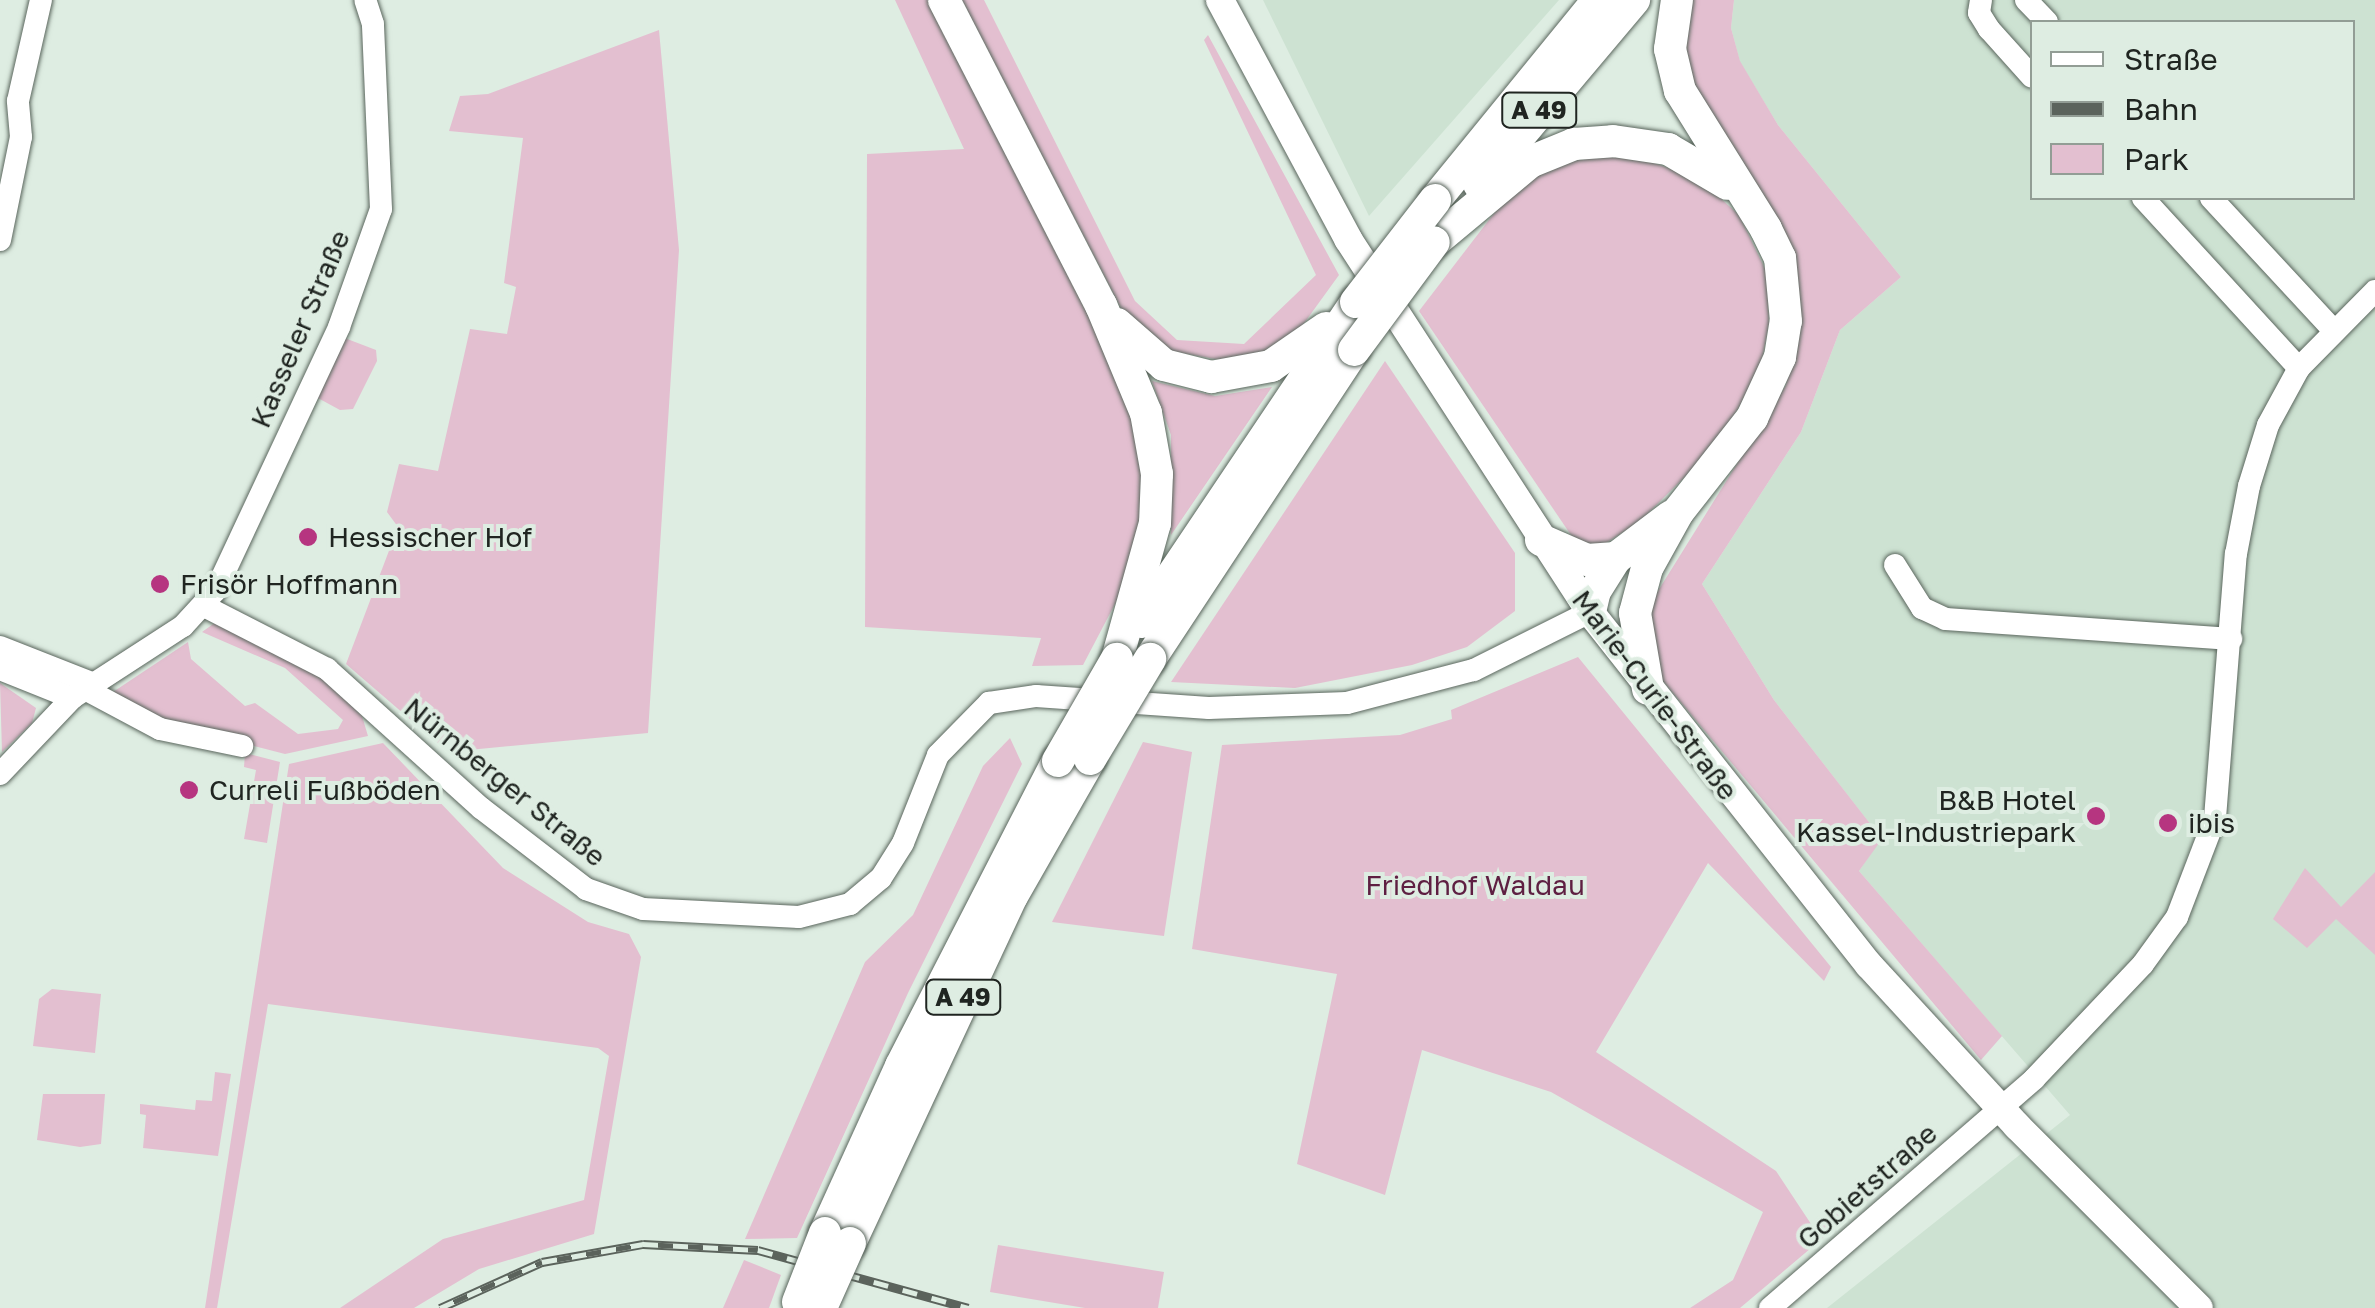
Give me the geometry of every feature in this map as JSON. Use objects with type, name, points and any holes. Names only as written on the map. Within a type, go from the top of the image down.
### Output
[{"type":"highway","points":[[944,0],[1101,305],[1146,414],[1157,474],[1152,548],[1133,659]]},
{"type":"highway","name":"A 49","points":[[1346,324],[1442,224],[1598,0]]},
{"type":"highway","name":"A 49","points":[[805,1306],[1012,896],[1074,759],[1133,659],[1346,324],[1442,224],[1634,0]]},
{"type":"highway","points":[[1590,612],[1678,512],[1752,418],[1780,358],[1786,291],[1780,258],[1680,91],[1670,49],[1677,0]]},
{"type":"highway","points":[[1442,224],[1530,162],[1596,141],[1668,148],[1703,165],[1750,203]]},
{"type":"highway","points":[[1101,305],[1154,358],[1210,377],[1271,366],[1346,324]]},
{"type":"highway","points":[[1541,540],[1587,560],[1631,563]]},
{"type":"highway","points":[[1631,563],[1648,689]]},
{"type":"main road","name":"Marie-Curie-Straße","points":[[1220,0],[1348,238],[1590,612],[1869,965],[2001,1108],[2199,1308]]},
{"type":"street","points":[[0,240],[21,137],[9,99],[41,0]]},
{"type":"street","name":"Kasseler Straße","points":[[206,607],[339,328],[381,209],[378,90],[365,0]]},
{"type":"street","points":[[1980,0],[1978,14],[2030,75]]},
{"type":"street","points":[[2026,0],[2045,20]]},
{"type":"street","points":[[2145,200],[2299,368]]},
{"type":"street","points":[[2213,200],[2334,331]]},
{"type":"street","name":"Gobietstraße","points":[[1770,1308],[2001,1108],[2143,964],[2177,916],[2215,818],[2248,486],[2268,424],[2299,368],[2375,291]]},
{"type":"street","points":[[1894,565],[1922,608],[1946,620],[2231,639]]},
{"type":"street","points":[[0,774],[83,690],[206,607]]},
{"type":"street","name":"Nürnberger Straße","points":[[206,607],[327,670],[482,808],[586,889],[643,909],[799,917],[850,904],[881,878],[903,843],[938,755],[989,703],[1018,696],[1210,708],[1347,703],[1474,670],[1590,612]]},
{"type":"street","points":[[0,647],[160,729],[242,746]]},
{"type":"street","points":[[0,669],[83,690]]},
{"type":"shaded area","points":[[1263,0],[1559,0],[1369,216]]},
{"type":"shaded area","points":[[1734,0],[2375,0],[2375,1308],[1827,1308],[2070,1115],[1859,871],[1881,838],[1774,700],[1702,584],[1801,432],[1840,330],[1901,277],[1778,125],[1740,62],[1731,28]]},
{"type":"green space","points":[[895,0],[928,0],[1113,363],[1140,435],[1146,494],[1138,560],[1083,665],[1032,666],[1041,638],[865,627],[867,154],[964,149]]},
{"type":"green space","points":[[962,0],[984,0],[1135,301],[1177,340],[1244,344],[1316,275],[1204,40],[1208,35],[1339,275],[1297,333],[1243,364],[1171,351],[1123,312]]},
{"type":"green space","points":[[1688,0],[1734,0],[1731,28],[1740,61],[1778,125],[1901,277],[1840,330],[1801,432],[1702,584],[1774,700],[1882,839],[1859,871],[2002,1036],[1981,1060],[1657,674],[1648,607],[1786,385],[1798,331],[1684,66]]},
{"type":"green space","points":[[659,30],[679,250],[648,733],[448,752],[346,664],[398,527],[387,512],[399,464],[438,471],[470,329],[507,334],[516,287],[504,283],[523,138],[449,131],[460,96],[488,94]]},
{"type":"green space","points":[[1605,156],[1651,162],[1699,179],[1739,215],[1767,273],[1769,324],[1759,375],[1712,450],[1639,522],[1601,546],[1575,541],[1419,311],[1505,199],[1553,164]]},
{"type":"green space","points":[[342,337],[376,350],[377,361],[353,409],[340,410],[316,397]]},
{"type":"green space","points":[[1385,361],[1515,553],[1515,611],[1467,647],[1412,665],[1295,688],[1171,682]]},
{"type":"green space","points":[[1152,381],[1215,396],[1272,387],[1171,535],[1171,435]]},
{"type":"green space","points":[[216,622],[323,677],[362,716],[368,736],[285,754],[159,721],[113,692],[188,642],[191,659],[245,706],[255,703],[298,734],[338,729],[343,720],[285,668],[202,632]]},
{"type":"green space","name":"Friedhof Waldau","points":[[1578,657],[1831,967],[1824,981],[1708,863],[1596,1052],[1776,1171],[1815,1230],[1911,1152],[1914,1161],[1740,1308],[1690,1308],[1733,1280],[1763,1212],[1551,1092],[1422,1050],[1385,1195],[1297,1164],[1337,974],[1192,949],[1222,745],[1400,735],[1452,719],[1451,710]]},
{"type":"green space","points":[[0,683],[36,708],[32,723],[2,752]]},
{"type":"green space","points":[[1010,738],[1022,764],[908,993],[797,1238],[745,1239],[865,962],[913,915],[983,766]]},
{"type":"green space","points":[[1143,742],[1192,752],[1164,936],[1052,922]]},
{"type":"green space","points":[[383,743],[503,868],[588,922],[629,934],[641,957],[594,1234],[479,1269],[414,1308],[340,1308],[443,1239],[584,1200],[609,1056],[598,1048],[268,1004],[217,1308],[205,1308],[289,764]]},
{"type":"green space","points":[[245,753],[280,762],[267,843],[244,839],[256,770],[244,767]]},
{"type":"green space","points":[[2305,868],[2341,907],[2375,872],[2375,955],[2336,919],[2307,948],[2273,919]]},
{"type":"green space","points":[[52,989],[101,994],[95,1053],[33,1046],[39,999]]},
{"type":"green space","points":[[215,1072],[231,1074],[218,1156],[143,1148],[146,1115],[140,1114],[140,1104],[195,1110],[196,1100],[212,1101]]},
{"type":"green space","points":[[43,1094],[105,1094],[101,1144],[80,1147],[37,1140]]},
{"type":"green space","points":[[998,1245],[1164,1272],[1158,1308],[1085,1308],[990,1292]]},
{"type":"green space","points":[[744,1260],[781,1275],[769,1308],[723,1308]]},
{"type":"railway","points":[[440,1308],[542,1262],[643,1244],[758,1250],[968,1308]]},
{"type":"place","name":"Hessischer Hof","points":[[308,537]]},
{"type":"place","name":"Frisör Hoffmann","points":[[160,584]]},
{"type":"place","name":"Curreli Fußböden","points":[[189,790]]},
{"type":"place","name":"B&B Hotel Kassel-Industriepark","points":[[2096,816]]},
{"type":"place","name":"ibis","points":[[2168,823]]}]
